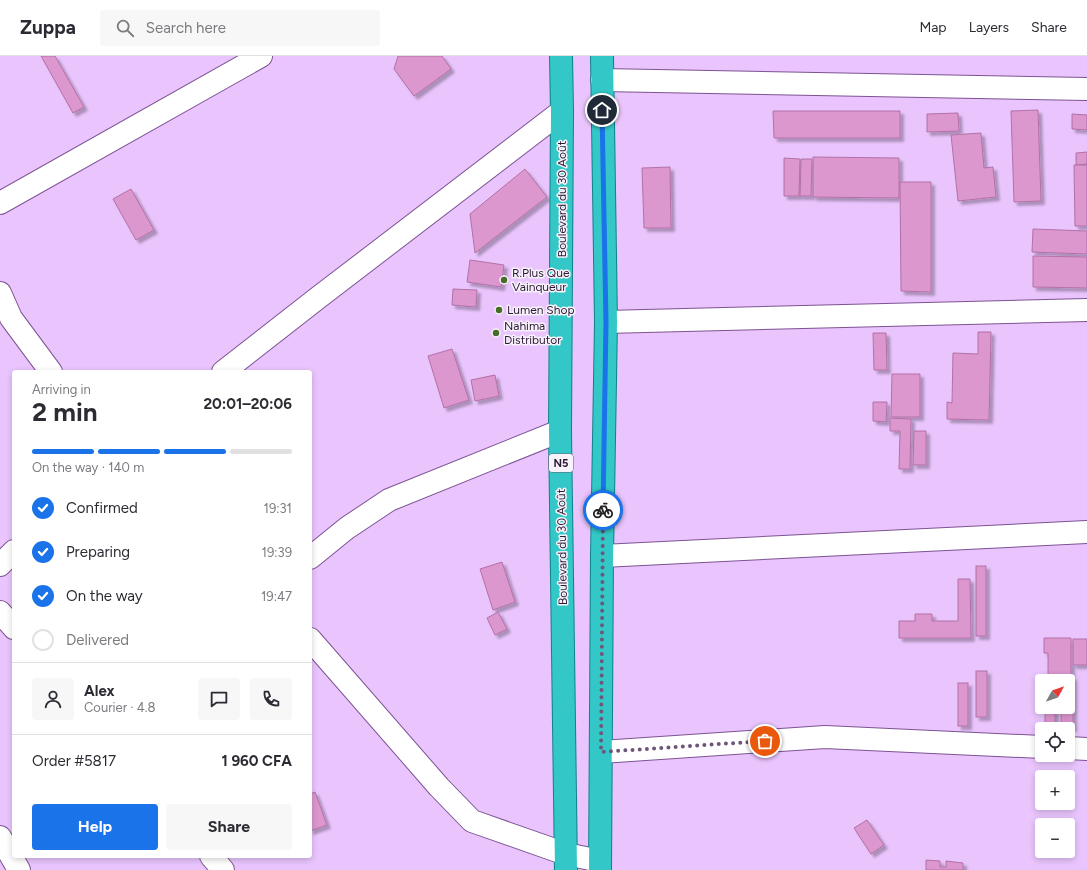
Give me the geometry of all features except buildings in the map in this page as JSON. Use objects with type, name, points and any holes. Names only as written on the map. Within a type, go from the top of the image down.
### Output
[{"type":"highway","name":"Boulevard du 30 Août","points":[[561,56],[560,431],[566,862]]},
{"type":"highway","points":[[600,866],[602,556],[606,322],[602,56]]},
{"type":"street","points":[[0,202],[258,57]]},
{"type":"street","points":[[602,80],[1087,89]]},
{"type":"street","points":[[226,370],[562,111]]},
{"type":"street","points":[[0,293],[11,318],[50,370]]},
{"type":"street","points":[[606,322],[1087,310]]},
{"type":"street","points":[[312,556],[347,528],[389,500],[560,431]]},
{"type":"street","points":[[602,556],[1087,532]]},
{"type":"street","points":[[0,565],[12,553]]},
{"type":"street","points":[[0,612],[12,626]]},
{"type":"street","points":[[312,641],[439,787],[472,821],[566,862],[600,866]]},
{"type":"street","points":[[601,752],[825,737],[1035,747]]},
{"type":"street","points":[[1075,748],[1087,749]]},
{"type":"street","points":[[0,836],[12,857]]},
{"type":"street","points":[[12,858],[19,870]]},
{"type":"street","points":[[213,858],[224,870]]},
{"type":"way so far","points":[[603,510],[601,752],[765,741]]},
{"type":"place","name":"R.Plus Que Vainqueur","points":[[504,280]]},
{"type":"place","name":"Lumen Shop","points":[[499,310]]},
{"type":"place","name":"Nahima Distributor","points":[[496,333]]},
{"type":"route","points":[[602,110],[606,322],[603,510]]}]
